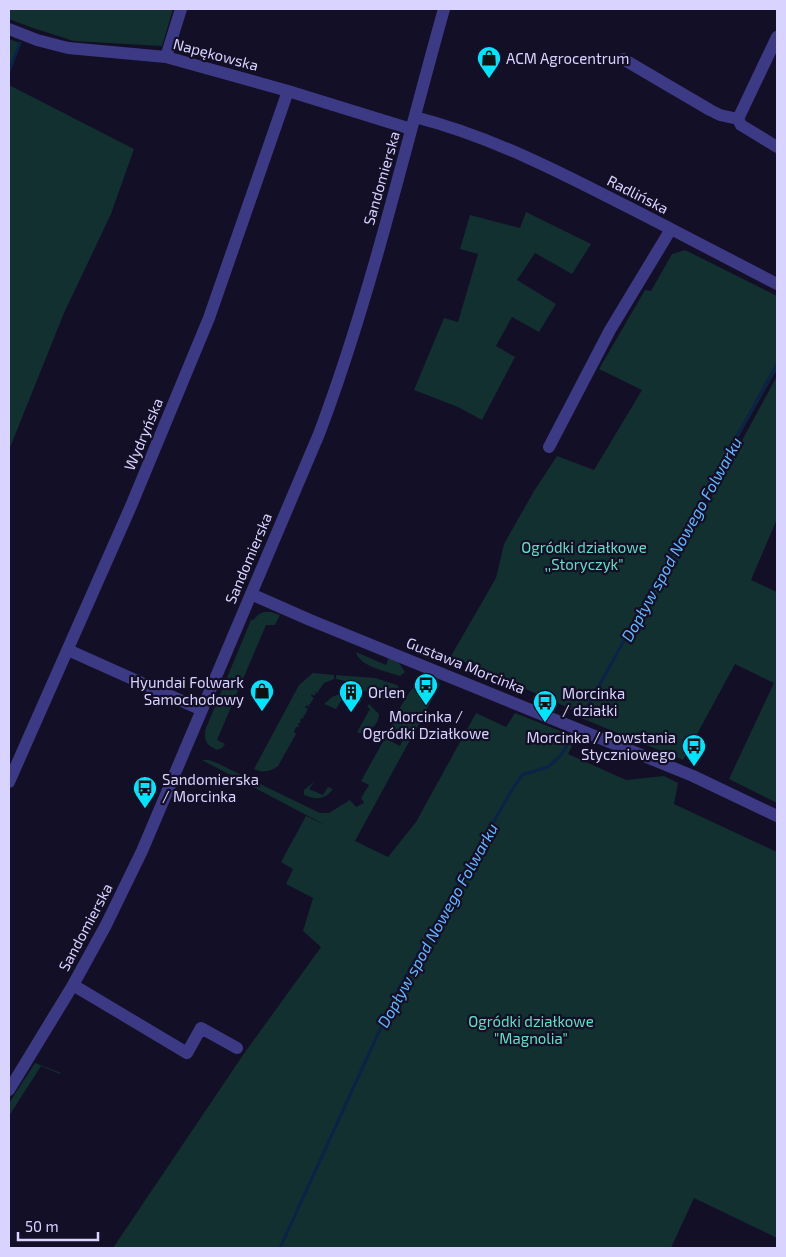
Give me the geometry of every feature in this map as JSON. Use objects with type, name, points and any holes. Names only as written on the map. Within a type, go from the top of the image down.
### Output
[{"type":"street","points":[[166,57],[181,9]]},
{"type":"street","name":"Sandomierska","points":[[9,1090],[74,985],[106,925],[138,858],[318,434],[340,377],[444,9]]},
{"type":"street","name":"Napękowska","points":[[9,29],[37,40],[68,48],[166,57],[413,123]]},
{"type":"street","points":[[738,119],[777,37]]},
{"type":"street","points":[[623,59],[710,110],[720,115],[738,119]]},
{"type":"street","name":"Wydryńska","points":[[9,782],[131,506],[209,318],[288,91]]},
{"type":"street","points":[[738,119],[741,125],[777,147]]},
{"type":"street","name":"Radlińska","points":[[413,123],[482,138],[556,171],[671,229],[610,330],[549,447]]},
{"type":"street","points":[[671,229],[777,284]]},
{"type":"street","name":"Gustawa Morcinka","points":[[251,594],[310,620],[693,776],[777,814]]},
{"type":"street","points":[[68,650],[202,710]]},
{"type":"street","points":[[74,985],[187,1053],[201,1028],[237,1048]]},
{"type":"green space","points":[[9,9],[173,9],[162,46],[74,41],[9,19]]},
{"type":"green space","points":[[9,39],[20,43],[9,71]]},
{"type":"green space","points":[[9,85],[134,149],[111,214],[64,313],[9,450]]},
{"type":"green space","points":[[526,212],[591,244],[572,274],[535,253],[517,280],[556,304],[539,332],[512,317],[496,346],[515,357],[482,420],[458,407],[414,390],[444,318],[458,322],[478,254],[460,249],[470,215],[520,228]]},
{"type":"green space","name":"Ogródki działkowe ,,Storyczyk\"","points":[[685,250],[777,296],[777,369],[678,544],[684,547],[777,376],[777,519],[751,580],[777,592],[777,803],[729,779],[774,683],[735,664],[683,760],[581,718],[608,669],[582,714],[451,656],[496,578],[504,544],[534,491],[557,456],[594,470],[642,390],[599,369],[645,290],[651,291],[672,254]]},
{"type":"green space","points":[[264,612],[280,615],[275,625],[266,625],[217,740],[225,744],[217,750],[206,742],[206,728],[251,620]]},
{"type":"green space","points":[[356,652],[386,665],[389,657],[399,663],[405,672],[400,676],[374,668],[358,657]]},
{"type":"green space","points":[[313,673],[334,675],[334,679],[324,683],[317,693],[313,691],[316,693],[314,696],[312,694],[311,696],[314,698],[308,704],[310,705],[309,707],[307,705],[305,707],[308,709],[304,716],[302,715],[304,717],[301,718],[300,723],[297,724],[299,725],[294,732],[296,734],[278,766],[266,771],[254,769],[299,685]]},
{"type":"green space","points":[[336,675],[375,678],[399,687],[392,696],[387,699],[381,699],[345,681],[336,679]]},
{"type":"green space","name":"Ogródki działkowe \"Magnolia\"","points":[[432,676],[438,679],[440,685],[355,841],[388,857],[416,822],[476,713],[506,727],[515,713],[573,736],[575,740],[568,754],[626,780],[664,776],[678,783],[674,804],[777,852],[777,1238],[694,1198],[671,1248],[113,1248],[243,1055],[321,947],[303,931],[313,898],[286,884],[293,869],[281,862],[306,816],[327,826],[202,760],[209,760],[219,764],[320,813],[329,813],[350,800],[356,807],[364,803],[361,798],[369,785],[361,781],[385,738],[400,746],[404,738],[389,730],[406,697],[417,683],[424,678]]},
{"type":"green space","points":[[342,693],[361,701],[359,704],[344,696],[336,709],[324,704],[332,697]]},
{"type":"green space","points":[[369,704],[379,714],[379,718],[370,730],[359,733],[357,732],[370,709],[367,707]]},
{"type":"green space","points":[[314,782],[309,789],[323,795],[328,787],[333,789],[330,793],[320,798],[304,795],[304,790]]},
{"type":"green space","points":[[35,1063],[61,1073],[41,1066],[9,1116],[9,1103]]},
{"type":"waterway","points":[[9,71],[20,43]]},
{"type":"waterway","name":"Dopływ spod Nowego Folwarku","points":[[584,713],[777,364]]},
{"type":"waterway","name":"Dopływ spod Nowego Folwarku","points":[[280,1248],[399,988],[510,793],[522,775],[548,767],[561,755],[573,736]]},
{"type":"place","name":"ACM Agrocentrum","points":[[489,79]]},
{"type":"place","name":"Morcinka / Ogródki Działkowe","points":[[426,706]]},
{"type":"place","name":"Hyundai Folwark Samochodowy","points":[[262,712]]},
{"type":"place","name":"Orlen","points":[[351,713]]},
{"type":"place","name":"Morcinka / działki","points":[[545,723]]},
{"type":"place","name":"Morcinka / Powstania Styczniowego","points":[[694,767]]},
{"type":"place","name":"Sandomierska / Morcinka","points":[[145,809]]}]
